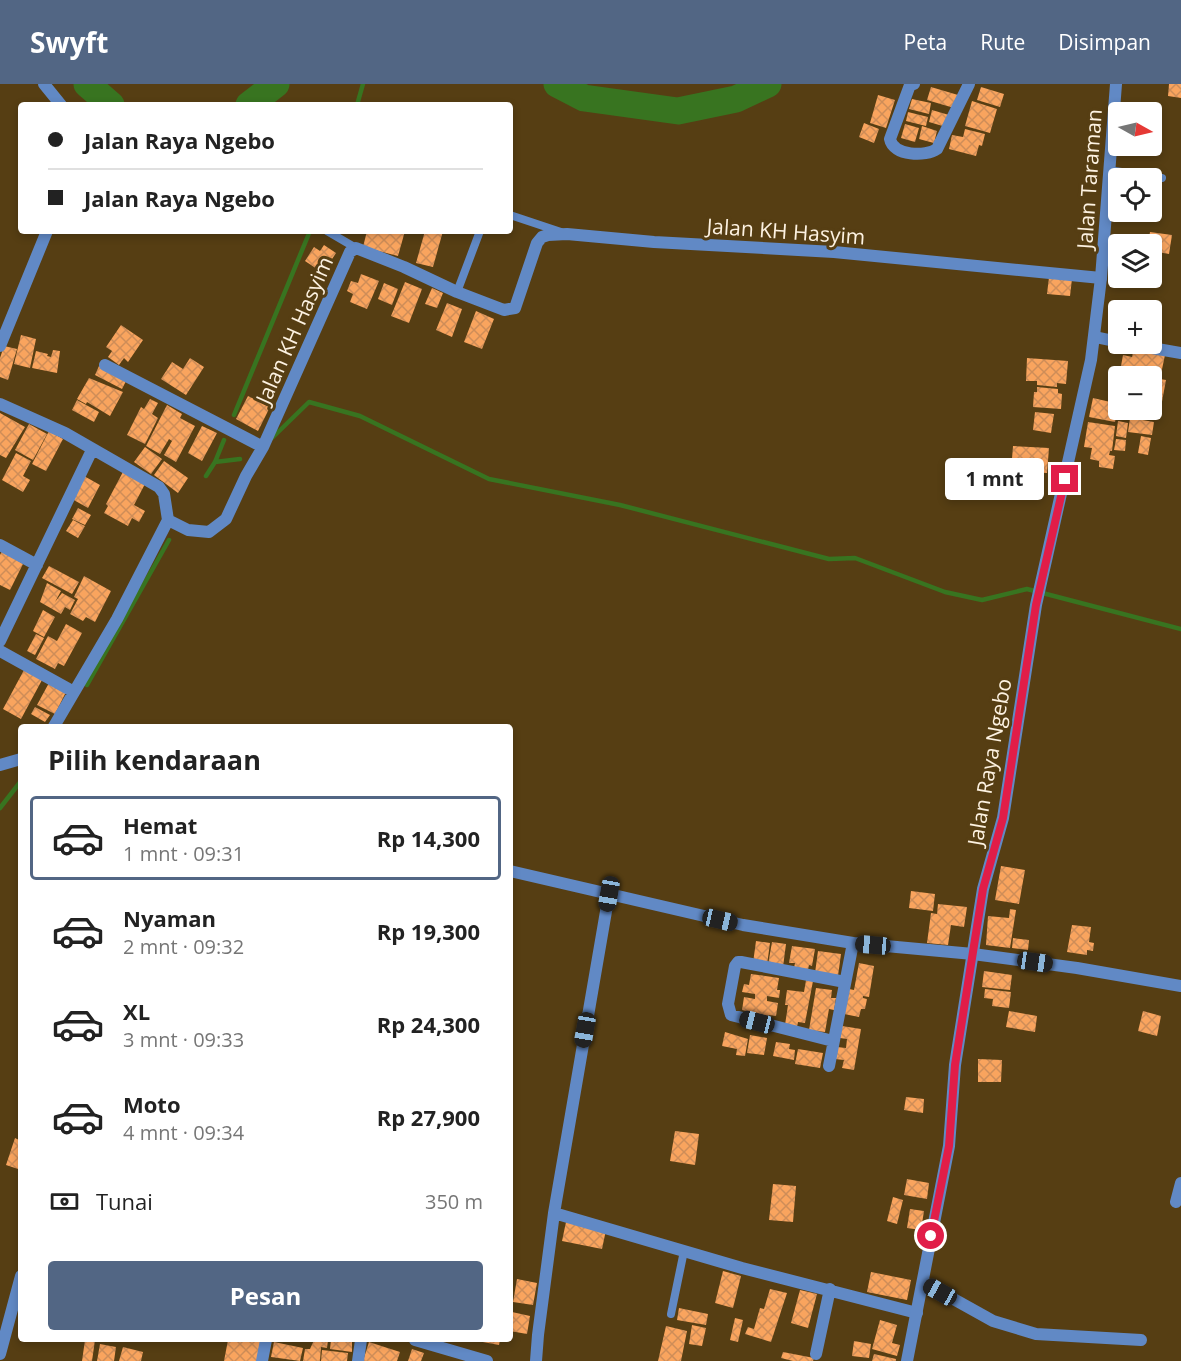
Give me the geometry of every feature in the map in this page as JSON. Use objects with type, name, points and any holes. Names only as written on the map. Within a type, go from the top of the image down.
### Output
[{"type":"street","points":[[44,84],[59,102]]},
{"type":"street","points":[[914,84],[910,85],[890,139],[891,144],[904,152],[928,153],[937,149],[969,84]]},
{"type":"street","name":"Jalan Taraman","points":[[1108,168],[1116,84]]},
{"type":"street","name":"Jalan Taraman","points":[[1101,278],[1108,170]]},
{"type":"street","points":[[0,346],[46,234]]},
{"type":"street","name":"Jalan KH Hasyim","points":[[168,520],[188,530],[209,532],[226,519],[246,476],[263,447],[350,252],[356,248],[504,310],[515,308],[537,243],[542,237],[567,234],[654,242],[834,252],[1101,278]]},
{"type":"street","name":"Jalan Raya Ngebo","points":[[907,1361],[949,1146],[955,1065],[983,889],[1003,818],[1036,605],[1070,460],[1095,337],[1101,278]]},
{"type":"street","points":[[1095,337],[1108,340]]},
{"type":"street","points":[[1162,350],[1181,353]]},
{"type":"street","points":[[105,365],[263,447]]},
{"type":"street","points":[[0,404],[64,434],[159,487],[164,494],[168,520],[117,619],[55,724]]},
{"type":"street","points":[[0,641],[92,450]]},
{"type":"street","points":[[0,545],[37,565]]},
{"type":"street","points":[[0,651],[74,692]]},
{"type":"street","points":[[0,765],[18,760]]},
{"type":"street","points":[[513,872],[743,925],[853,943],[973,954],[1077,968],[1181,986]]},
{"type":"street","points":[[536,1361],[554,1213],[609,894]]},
{"type":"street","points":[[830,1066],[853,943]]},
{"type":"street","points":[[833,1041],[731,1015],[728,1004],[735,966],[739,962],[845,982]]},
{"type":"street","points":[[1176,1202],[1181,1182]]},
{"type":"street","points":[[554,1213],[742,1268],[917,1313]]},
{"type":"street","points":[[923,1282],[993,1321],[1036,1334],[1141,1340]]},
{"type":"street","points":[[0,1354],[18,1287]]},
{"type":"street","points":[[816,1354],[830,1289]]},
{"type":"street","points":[[262,1361],[266,1342]]},
{"type":"street","points":[[358,1361],[361,1342]]},
{"type":"street","points":[[422,1342],[487,1361]]},
{"type":"lane","points":[[513,216],[567,234]]},
{"type":"lane","points":[[332,234],[356,248]]},
{"type":"lane","points":[[457,292],[479,234]]},
{"type":"lane","points":[[671,1314],[684,1251]]},
{"type":"building","points":[[1169,84],[1181,84],[1181,98],[1168,96]]},
{"type":"building","points":[[931,87],[958,95],[954,108],[927,100]]},
{"type":"building","points":[[981,87],[1004,94],[1000,107],[977,100]]},
{"type":"building","points":[[878,95],[895,100],[886,128],[870,123]]},
{"type":"building","points":[[912,99],[931,103],[929,114],[909,109]]},
{"type":"building","points":[[972,101],[997,109],[990,133],[965,126]]},
{"type":"building","points":[[932,110],[949,115],[946,127],[929,122]]},
{"type":"building","points":[[908,112],[928,117],[926,126],[906,121]]},
{"type":"building","points":[[864,123],[879,129],[874,143],[859,137]]},
{"type":"building","points":[[905,124],[919,128],[915,142],[901,138]]},
{"type":"building","points":[[922,126],[937,131],[934,143],[919,139]]},
{"type":"building","points":[[965,129],[985,134],[976,156],[949,149],[952,135],[963,137]]},
{"type":"building","points":[[1150,232],[1172,235],[1169,254],[1162,253],[1162,234],[1150,234]]},
{"type":"building","points":[[366,234],[404,234],[398,256],[363,247]]},
{"type":"building","points":[[424,234],[442,234],[433,267],[416,263]]},
{"type":"building","points":[[324,245],[336,253],[323,273],[305,261],[314,247],[320,251]]},
{"type":"building","points":[[361,274],[379,281],[367,309],[350,302],[353,294],[347,291],[351,281],[358,283]]},
{"type":"building","points":[[1049,277],[1072,279],[1070,296],[1047,294]]},
{"type":"building","points":[[405,282],[422,289],[409,323],[391,316]]},
{"type":"building","points":[[384,283],[398,289],[392,305],[378,299]]},
{"type":"building","points":[[432,288],[443,293],[437,308],[425,304]]},
{"type":"building","points":[[447,303],[462,309],[452,337],[436,330]]},
{"type":"building","points":[[476,311],[494,319],[482,349],[464,342]]},
{"type":"building","points":[[121,325],[143,340],[128,362],[124,358],[119,365],[108,357],[112,351],[106,347]]},
{"type":"building","points":[[21,335],[36,339],[30,368],[14,364]]},
{"type":"building","points":[[4,346],[17,349],[8,380],[0,377],[0,358]]},
{"type":"building","points":[[53,350],[60,351],[57,373],[32,368],[36,351],[51,357]]},
{"type":"building","points":[[1133,354],[1165,355],[1162,369],[1162,366],[1121,366],[1123,355],[1132,357]]},
{"type":"building","points":[[190,358],[204,367],[186,395],[161,379],[172,362],[183,369]]},
{"type":"building","points":[[1027,358],[1068,361],[1066,384],[1057,383],[1057,387],[1037,385],[1037,381],[1026,381]]},
{"type":"building","points":[[99,366],[127,379],[122,389],[95,375]]},
{"type":"building","points":[[89,378],[123,392],[110,416],[87,402],[86,404],[77,399]]},
{"type":"building","points":[[1162,379],[1166,380],[1162,402]]},
{"type":"building","points":[[1037,387],[1058,389],[1058,393],[1062,394],[1061,409],[1033,407],[1034,392],[1037,392]]},
{"type":"building","points":[[248,396],[270,407],[258,431],[236,419]]},
{"type":"building","points":[[1093,398],[1108,401],[1108,420],[1115,420],[1115,422],[1089,417]]},
{"type":"building","points":[[150,399],[158,403],[152,414],[158,418],[145,444],[127,435],[141,407],[144,409]]},
{"type":"building","points":[[77,400],[99,412],[94,422],[72,410]]},
{"type":"building","points":[[167,405],[182,414],[180,418],[195,426],[176,462],[164,455],[172,441],[169,439],[160,454],[146,446]]},
{"type":"building","points":[[1035,412],[1054,414],[1051,433],[1033,430]]},
{"type":"building","points":[[0,413],[25,427],[6,458],[0,455]]},
{"type":"building","points":[[1130,420],[1154,422],[1152,435],[1128,432]]},
{"type":"building","points":[[1118,421],[1128,423],[1126,438],[1116,436]]},
{"type":"building","points":[[1088,422],[1115,426],[1112,451],[1109,455],[1115,456],[1113,469],[1099,467],[1099,461],[1090,459],[1092,448],[1084,447]]},
{"type":"building","points":[[29,424],[47,434],[33,460],[15,450]]},
{"type":"building","points":[[202,426],[217,433],[202,461],[188,453]]},
{"type":"building","points":[[49,431],[63,439],[46,471],[32,464]]},
{"type":"building","points":[[1141,436],[1151,438],[1148,455],[1138,453]]},
{"type":"building","points":[[1116,439],[1126,440],[1125,451],[1114,450]]},
{"type":"building","points":[[1013,446],[1049,448],[1047,473],[1011,471]]},
{"type":"building","points":[[145,447],[162,459],[151,474],[134,462]]},
{"type":"building","points":[[16,453],[31,461],[23,476],[30,480],[23,492],[2,480]]},
{"type":"building","points":[[164,461],[188,478],[178,493],[154,475]]},
{"type":"building","points":[[124,470],[146,482],[134,505],[145,511],[139,522],[132,518],[128,526],[104,513],[108,506],[106,504]]},
{"type":"building","points":[[84,476],[100,485],[88,508],[72,499]]},
{"type":"building","points":[[78,508],[91,515],[85,525],[72,519]]},
{"type":"building","points":[[73,520],[85,526],[78,538],[66,531]]},
{"type":"building","points":[[2,551],[23,564],[10,590],[0,585]]},
{"type":"building","points":[[49,566],[79,582],[72,594],[42,578]]},
{"type":"building","points":[[84,576],[111,591],[95,622],[86,617],[83,621],[70,614],[78,599],[74,597]]},
{"type":"building","points":[[47,583],[61,591],[55,602],[62,593],[75,600],[70,610],[65,607],[61,614],[40,602]]},
{"type":"building","points":[[43,610],[55,617],[44,637],[33,631]]},
{"type":"building","points":[[66,624],[82,633],[64,666],[58,663],[55,669],[36,659],[48,636],[57,641]]},
{"type":"building","points":[[36,634],[44,638],[35,655],[27,651]]},
{"type":"building","points":[[24,670],[42,680],[21,719],[3,709]]},
{"type":"building","points":[[50,681],[67,690],[55,714],[37,705]]},
{"type":"building","points":[[35,707],[50,715],[45,722],[31,714]]},
{"type":"building","points":[[1001,866],[1025,870],[1019,904],[995,900]]},
{"type":"building","points":[[911,891],[935,894],[933,911],[909,908]]},
{"type":"building","points":[[938,904],[967,907],[964,927],[951,925],[948,945],[927,943],[931,913],[937,914]]},
{"type":"building","points":[[1010,909],[1016,910],[1010,948],[986,945],[988,916],[1009,918]]},
{"type":"building","points":[[1072,925],[1091,927],[1089,942],[1094,943],[1093,951],[1087,950],[1087,955],[1067,952]]},
{"type":"building","points":[[1013,938],[1029,940],[1028,950],[1012,948]]},
{"type":"building","points":[[756,941],[770,943],[767,965],[753,963]]},
{"type":"building","points":[[772,942],[786,944],[783,967],[768,965]]},
{"type":"building","points":[[792,946],[815,949],[812,966],[809,965],[808,970],[794,968],[795,963],[789,963]]},
{"type":"building","points":[[818,951],[841,954],[838,976],[815,973]]},
{"type":"building","points":[[859,963],[874,966],[869,997],[863,996],[867,999],[865,1009],[861,1009],[859,1017],[844,1014],[849,989],[854,990]]},
{"type":"building","points":[[984,971],[1012,975],[1010,990],[982,987]]},
{"type":"building","points":[[751,974],[779,978],[777,990],[780,990],[779,998],[767,996],[767,1001],[778,1003],[776,1016],[768,1015],[767,1019],[746,1015],[746,1011],[742,1010],[744,997],[755,999],[755,994],[742,992],[744,984],[749,985]]},
{"type":"building","points":[[806,980],[813,981],[805,1023],[798,1022],[797,1027],[785,1025],[788,1005],[785,1005],[787,990],[804,992]]},
{"type":"building","points":[[816,988],[832,990],[831,998],[836,998],[834,1010],[829,1009],[825,1032],[809,1030]]},
{"type":"building","points":[[985,989],[1011,992],[1009,1008],[992,1006],[993,999],[984,998]]},
{"type":"building","points":[[1009,1011],[1037,1016],[1035,1032],[1006,1027]]},
{"type":"building","points":[[1143,1011],[1161,1016],[1157,1036],[1138,1031]]},
{"type":"building","points":[[842,1026],[861,1029],[854,1070],[842,1068],[844,1060],[835,1059],[837,1047],[846,1048],[847,1039],[840,1038]]},
{"type":"building","points":[[725,1032],[748,1039],[745,1056],[736,1055],[737,1049],[722,1046]]},
{"type":"building","points":[[750,1035],[767,1038],[764,1055],[747,1053]]},
{"type":"building","points":[[776,1042],[790,1044],[789,1049],[795,1050],[794,1060],[773,1056]]},
{"type":"building","points":[[798,1049],[823,1053],[820,1068],[795,1064]]},
{"type":"building","points":[[978,1059],[1002,1060],[1001,1082],[978,1082]]},
{"type":"building","points":[[906,1097],[924,1099],[923,1113],[904,1110]]},
{"type":"building","points":[[675,1131],[699,1134],[695,1165],[670,1161]]},
{"type":"building","points":[[15,1138],[18,1140],[18,1169],[6,1165]]},
{"type":"building","points":[[907,1179],[929,1183],[927,1199],[904,1195]]},
{"type":"building","points":[[773,1184],[796,1186],[793,1222],[769,1220]]},
{"type":"building","points":[[893,1197],[903,1200],[897,1224],[887,1221]]},
{"type":"building","points":[[910,1209],[924,1211],[921,1230],[907,1228]]},
{"type":"building","points":[[566,1222],[606,1230],[602,1249],[562,1241]]},
{"type":"building","points":[[723,1271],[741,1276],[733,1308],[715,1303]]},
{"type":"building","points":[[871,1272],[911,1280],[907,1300],[867,1292]]},
{"type":"building","points":[[517,1279],[537,1283],[533,1305],[513,1302]]},
{"type":"building","points":[[770,1289],[787,1293],[771,1342],[745,1334],[748,1327],[754,1329],[760,1308],[764,1309]]},
{"type":"building","points":[[800,1290],[817,1294],[808,1328],[791,1323]]},
{"type":"building","points":[[679,1308],[708,1314],[706,1325],[677,1320]]},
{"type":"building","points":[[513,1312],[530,1316],[527,1334],[513,1332]]},
{"type":"building","points":[[735,1318],[743,1320],[738,1342],[730,1340]]},
{"type":"building","points":[[880,1320],[897,1325],[892,1343],[900,1345],[897,1356],[872,1349]]},
{"type":"building","points":[[692,1325],[706,1328],[702,1346],[689,1344]]},
{"type":"building","points":[[666,1326],[687,1331],[681,1361],[658,1361]]},
{"type":"building","points":[[854,1341],[871,1344],[869,1358],[852,1356]]},
{"type":"building","points":[[85,1342],[95,1342],[92,1361],[82,1361]]},
{"type":"building","points":[[228,1342],[261,1342],[258,1361],[224,1361]]},
{"type":"building","points":[[274,1342],[303,1348],[300,1361],[271,1357]]},
{"type":"building","points":[[313,1342],[328,1342],[327,1348],[321,1347],[320,1361],[303,1361],[305,1349],[310,1349]]},
{"type":"building","points":[[331,1342],[352,1342],[352,1352],[330,1349]]},
{"type":"building","points":[[369,1342],[400,1352],[397,1361],[363,1361]]},
{"type":"building","points":[[483,1342],[500,1342],[499,1345]]},
{"type":"building","points":[[100,1344],[116,1347],[114,1361],[97,1361]]},
{"type":"building","points":[[123,1347],[143,1352],[141,1361],[119,1361]]},
{"type":"building","points":[[412,1349],[424,1353],[421,1361],[408,1361]]},
{"type":"building","points":[[322,1350],[348,1353],[347,1361],[321,1361]]},
{"type":"building","points":[[783,1352],[814,1358],[813,1361],[793,1361],[781,1358]]},
{"type":"building","points":[[874,1354],[896,1359],[896,1361],[872,1361]]},
{"type":"waterway","points":[[87,84],[108,102]]},
{"type":"waterway","points":[[253,102],[276,84]]},
{"type":"waterway","points":[[358,102],[363,84]]},
{"type":"waterway","points":[[557,84],[584,98],[678,111],[736,99],[768,84]]},
{"type":"waterway","points":[[234,415],[309,234]]},
{"type":"waterway","points":[[272,438],[309,402],[360,416],[489,479],[620,505],[829,559],[855,558],[945,592],[982,600],[1027,589],[1181,629]]},
{"type":"waterway","points":[[206,476],[224,440]]},
{"type":"waterway","points":[[215,462],[240,459]]},
{"type":"waterway","points":[[87,685],[169,540]]},
{"type":"waterway","points":[[0,808],[18,785]]},
{"type":"route","points":[[931,1236],[949,1146],[955,1065],[983,889],[1003,818],[1036,605],[1065,479]]}]
